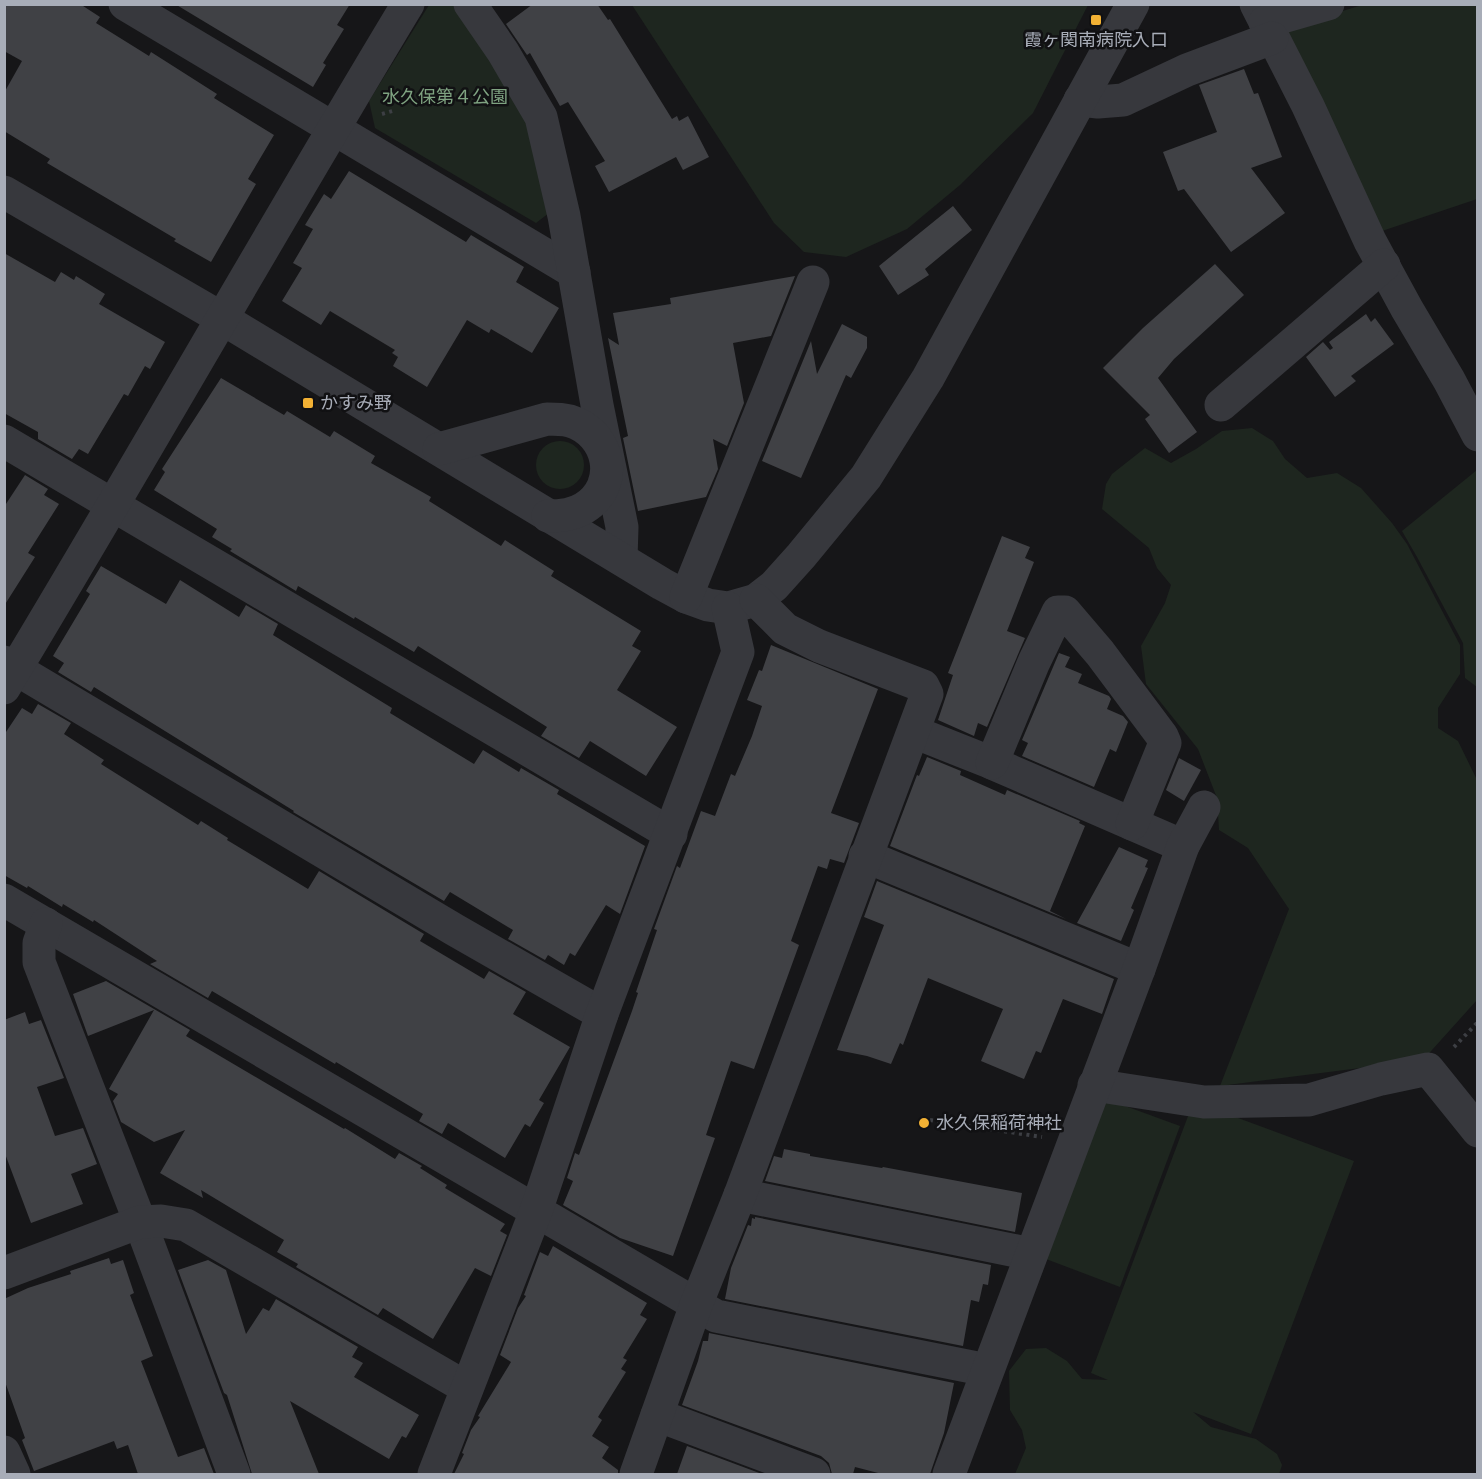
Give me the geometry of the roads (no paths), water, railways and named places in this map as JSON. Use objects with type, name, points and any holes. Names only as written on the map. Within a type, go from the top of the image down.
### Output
[{"type":"street","points":[[125,4],[574,272]]},
{"type":"street","points":[[408,4],[332,129],[223,319],[112,505],[8,673],[602,1014]]},
{"type":"street","points":[[470,4],[503,51],[541,117],[564,216],[597,405],[622,527],[621,559]]},
{"type":"street","points":[[4,192],[223,319],[686,597],[708,605],[742,604],[774,586],[866,477],[902,422],[1133,4]]},
{"type":"street","points":[[1080,100],[1098,102],[1123,100],[1187,70],[1264,22],[1328,4]]},
{"type":"street","points":[[1264,22],[1308,106],[1370,241],[1478,435]]},
{"type":"street","points":[[1221,405],[1384,265]]},
{"type":"street","points":[[686,597],[813,282]]},
{"type":"street","points":[[439,449],[597,405]]},
{"type":"street","points":[[546,419],[571,421],[587,430],[602,447],[608,461],[605,482],[597,498],[583,509],[567,515],[548,516]]},
{"type":"street","points":[[4,441],[670,834]]},
{"type":"street","points":[[636,1474],[696,1305],[740,1195],[927,694],[923,686],[819,646],[742,604]]},
{"type":"street","points":[[434,1474],[536,1211],[602,1014],[738,652],[742,604]]},
{"type":"street","points":[[992,763],[1034,662],[1058,612],[1065,612],[1100,653],[1165,743],[1132,824]]},
{"type":"street","points":[[914,732],[1184,846]]},
{"type":"street","points":[[949,1474],[1184,846],[1204,807]]},
{"type":"street","points":[[865,856],[1139,969]]},
{"type":"street","points":[[4,900],[716,1316],[987,1370]]},
{"type":"street","points":[[46,924],[39,943],[39,962],[140,1222],[234,1474]]},
{"type":"street","points":[[1094,1085],[1204,1102],[1309,1100],[1381,1079],[1428,1069],[1478,1131]]},
{"type":"street","points":[[740,1195],[1032,1254]]},
{"type":"street","points":[[4,1274],[140,1222],[161,1221],[186,1225],[467,1388]]},
{"type":"street","points":[[657,1415],[814,1474]]},
{"type":"street","points":[[4,1452],[14,1474]]},
{"type":"place","name":"霞ヶ関南病院入口","points":[[1096,20]]},
{"type":"place","name":"かすみ野","points":[[308,403]]},
{"type":"place","name":"水久保稲荷神社","points":[[924,1123]]},
{"type":"park label","name":"水久保第４公園","points":[[445,97]]}]
